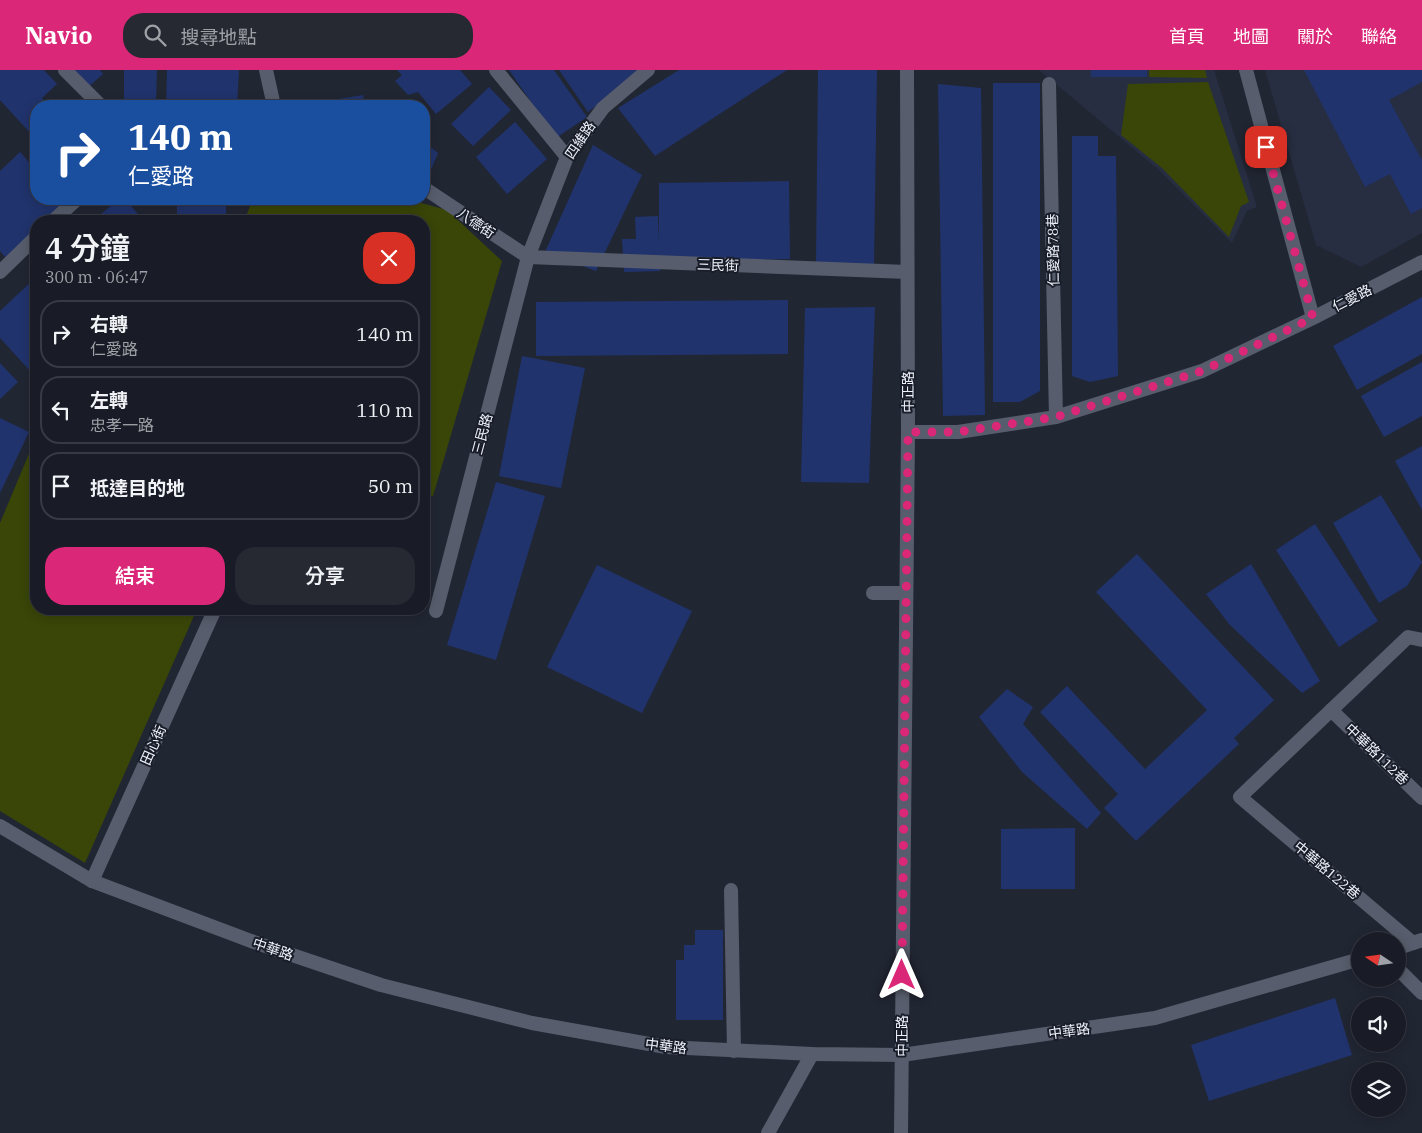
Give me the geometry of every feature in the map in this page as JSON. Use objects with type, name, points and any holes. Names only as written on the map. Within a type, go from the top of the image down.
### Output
[{"type":"street","points":[[65,70],[95,100]]},
{"type":"street","points":[[266,70],[273,100]]},
{"type":"street","points":[[496,70],[567,157]]},
{"type":"street","name":"四維路","points":[[528,257],[567,157],[602,108],[648,70]]},
{"type":"street","name":"中正路","points":[[902,1133],[908,432],[907,70]]},
{"type":"street","points":[[1246,70],[1313,318]]},
{"type":"street","name":"仁愛路78巷","points":[[1049,84],[1056,417]]},
{"type":"street","name":"八德街","points":[[430,192],[528,257]]},
{"type":"street","points":[[59,215],[70,205]]},
{"type":"street","points":[[0,272],[30,243]]},
{"type":"street","name":"三民街","points":[[528,257],[907,272]]},
{"type":"street","name":"三民路","points":[[436,611],[528,257]]},
{"type":"street","name":"仁愛路","points":[[908,432],[958,432],[1056,417],[1202,371],[1313,318],[1422,262]]},
{"type":"street","points":[[873,592],[906,593]]},
{"type":"street","name":"田心街","points":[[92,881],[212,615]]},
{"type":"street","points":[[1331,710],[1408,637],[1422,640]]},
{"type":"street","name":"中華路122巷","points":[[1331,710],[1240,797],[1418,941]]},
{"type":"street","name":"中華路112巷","points":[[1331,710],[1422,798]]},
{"type":"street","name":"中華路","points":[[0,826],[92,881],[251,941],[381,985],[532,1023],[666,1048],[812,1054],[902,1055],[1155,1018],[1351,961]]},
{"type":"street","points":[[731,890],[734,1051]]},
{"type":"street","points":[[1406,945],[1418,941]]},
{"type":"street","points":[[1406,977],[1422,993]]},
{"type":"street","points":[[768,1133],[812,1054]]},
{"type":"shaded area","points":[[1039,70],[1214,70],[1257,207],[1247,211],[1232,243],[1159,170]]},
{"type":"shaded area","points":[[1265,70],[1422,70],[1422,233],[1361,267],[1316,245]]},
{"type":"green space","points":[[1149,70],[1205,70],[1207,78],[1149,77]]},
{"type":"green space","points":[[1208,82],[1249,202],[1241,206],[1229,237],[1162,168],[1121,135],[1128,84]]},
{"type":"green space","points":[[251,205],[429,205],[447,210],[502,261],[433,496],[430,495],[430,215],[246,215]]},
{"type":"green space","points":[[30,451],[30,615],[194,615],[85,863],[0,811],[0,523]]},
{"type":"building","points":[[0,70],[44,70],[57,84],[42,98],[44,100],[30,100],[30,133],[0,100]]},
{"type":"building","points":[[67,70],[100,70],[103,74],[85,90]]},
{"type":"building","points":[[124,70],[157,70],[156,100],[124,100]]},
{"type":"building","points":[[167,70],[239,70],[237,100],[166,100]]},
{"type":"building","points":[[397,70],[460,70],[472,84],[436,114],[430,107],[430,100],[425,100],[418,92],[408,95],[395,81],[402,75]]},
{"type":"building","points":[[509,70],[554,70],[587,117],[556,138]]},
{"type":"building","points":[[559,70],[643,70],[588,112]]},
{"type":"building","points":[[679,70],[787,70],[655,156],[618,108]]},
{"type":"building","points":[[818,70],[877,70],[874,265],[816,264]]},
{"type":"building","points":[[1091,70],[1147,70],[1147,77],[1091,77]]},
{"type":"building","points":[[1304,70],[1422,70],[1422,82],[1389,100],[1422,160],[1422,208],[1411,214],[1390,174],[1365,187]]},
{"type":"building","points":[[993,83],[1040,83],[1040,391],[1020,402],[993,402]]},
{"type":"building","points":[[938,84],[981,88],[985,415],[943,416]]},
{"type":"building","points":[[489,87],[511,110],[473,146],[451,124]]},
{"type":"building","points":[[363,95],[364,100],[332,100]]},
{"type":"building","points":[[515,122],[547,159],[507,194],[476,157]]},
{"type":"building","points":[[1072,136],[1098,136],[1098,156],[1116,156],[1118,376],[1090,382],[1072,376]]},
{"type":"building","points":[[593,145],[642,175],[596,271],[545,252]]},
{"type":"building","points":[[430,146],[438,153],[430,172]]},
{"type":"building","points":[[20,152],[30,163],[30,205],[64,205],[53,215],[30,215],[30,236],[6,258],[0,251],[0,171]]},
{"type":"building","points":[[789,181],[790,259],[660,261],[660,271],[624,272],[622,239],[636,239],[635,217],[658,216],[659,245],[659,183]]},
{"type":"building","points":[[112,205],[130,205],[139,215],[102,215]]},
{"type":"building","points":[[177,205],[226,205],[226,215],[177,215]]},
{"type":"building","points":[[30,283],[30,371],[0,338],[0,311]]},
{"type":"building","points":[[1422,297],[1422,354],[1357,390],[1333,346]]},
{"type":"building","points":[[788,300],[788,354],[536,356],[536,302]]},
{"type":"building","points":[[875,307],[869,483],[801,482],[805,308]]},
{"type":"building","points":[[522,356],[585,368],[561,488],[499,476]]},
{"type":"building","points":[[1422,362],[1422,416],[1384,437],[1361,396]]},
{"type":"building","points":[[0,363],[18,382],[0,399]]},
{"type":"building","points":[[0,418],[29,432],[0,493]]},
{"type":"building","points":[[1422,446],[1422,510],[1395,461]]},
{"type":"building","points":[[496,482],[545,496],[496,660],[447,645]]},
{"type":"building","points":[[1381,495],[1422,562],[1407,586],[1379,603],[1333,523]]},
{"type":"building","points":[[1315,524],[1378,621],[1339,647],[1276,550]]},
{"type":"building","points":[[1137,554],[1274,700],[1234,738],[1239,744],[1136,841],[1104,808],[1118,794],[1040,712],[1067,686],[1145,769],[1207,710],[1096,592]]},
{"type":"building","points":[[1251,564],[1320,681],[1302,693],[1229,624],[1206,594]]},
{"type":"building","points":[[597,565],[692,611],[642,713],[547,667]]},
{"type":"building","points":[[1007,689],[1033,707],[1023,724],[1101,813],[1087,829],[1022,772],[979,717]]},
{"type":"building","points":[[1075,828],[1075,889],[1001,889],[1001,829]]},
{"type":"building","points":[[695,930],[723,930],[723,1020],[676,1020],[676,960],[684,960],[684,945],[695,945]]},
{"type":"building","points":[[1335,998],[1352,1055],[1209,1101],[1191,1045]]},
{"type":"route","points":[[902,975],[908,432],[958,432],[1056,417],[1202,371],[1313,318],[1266,147]]}]
